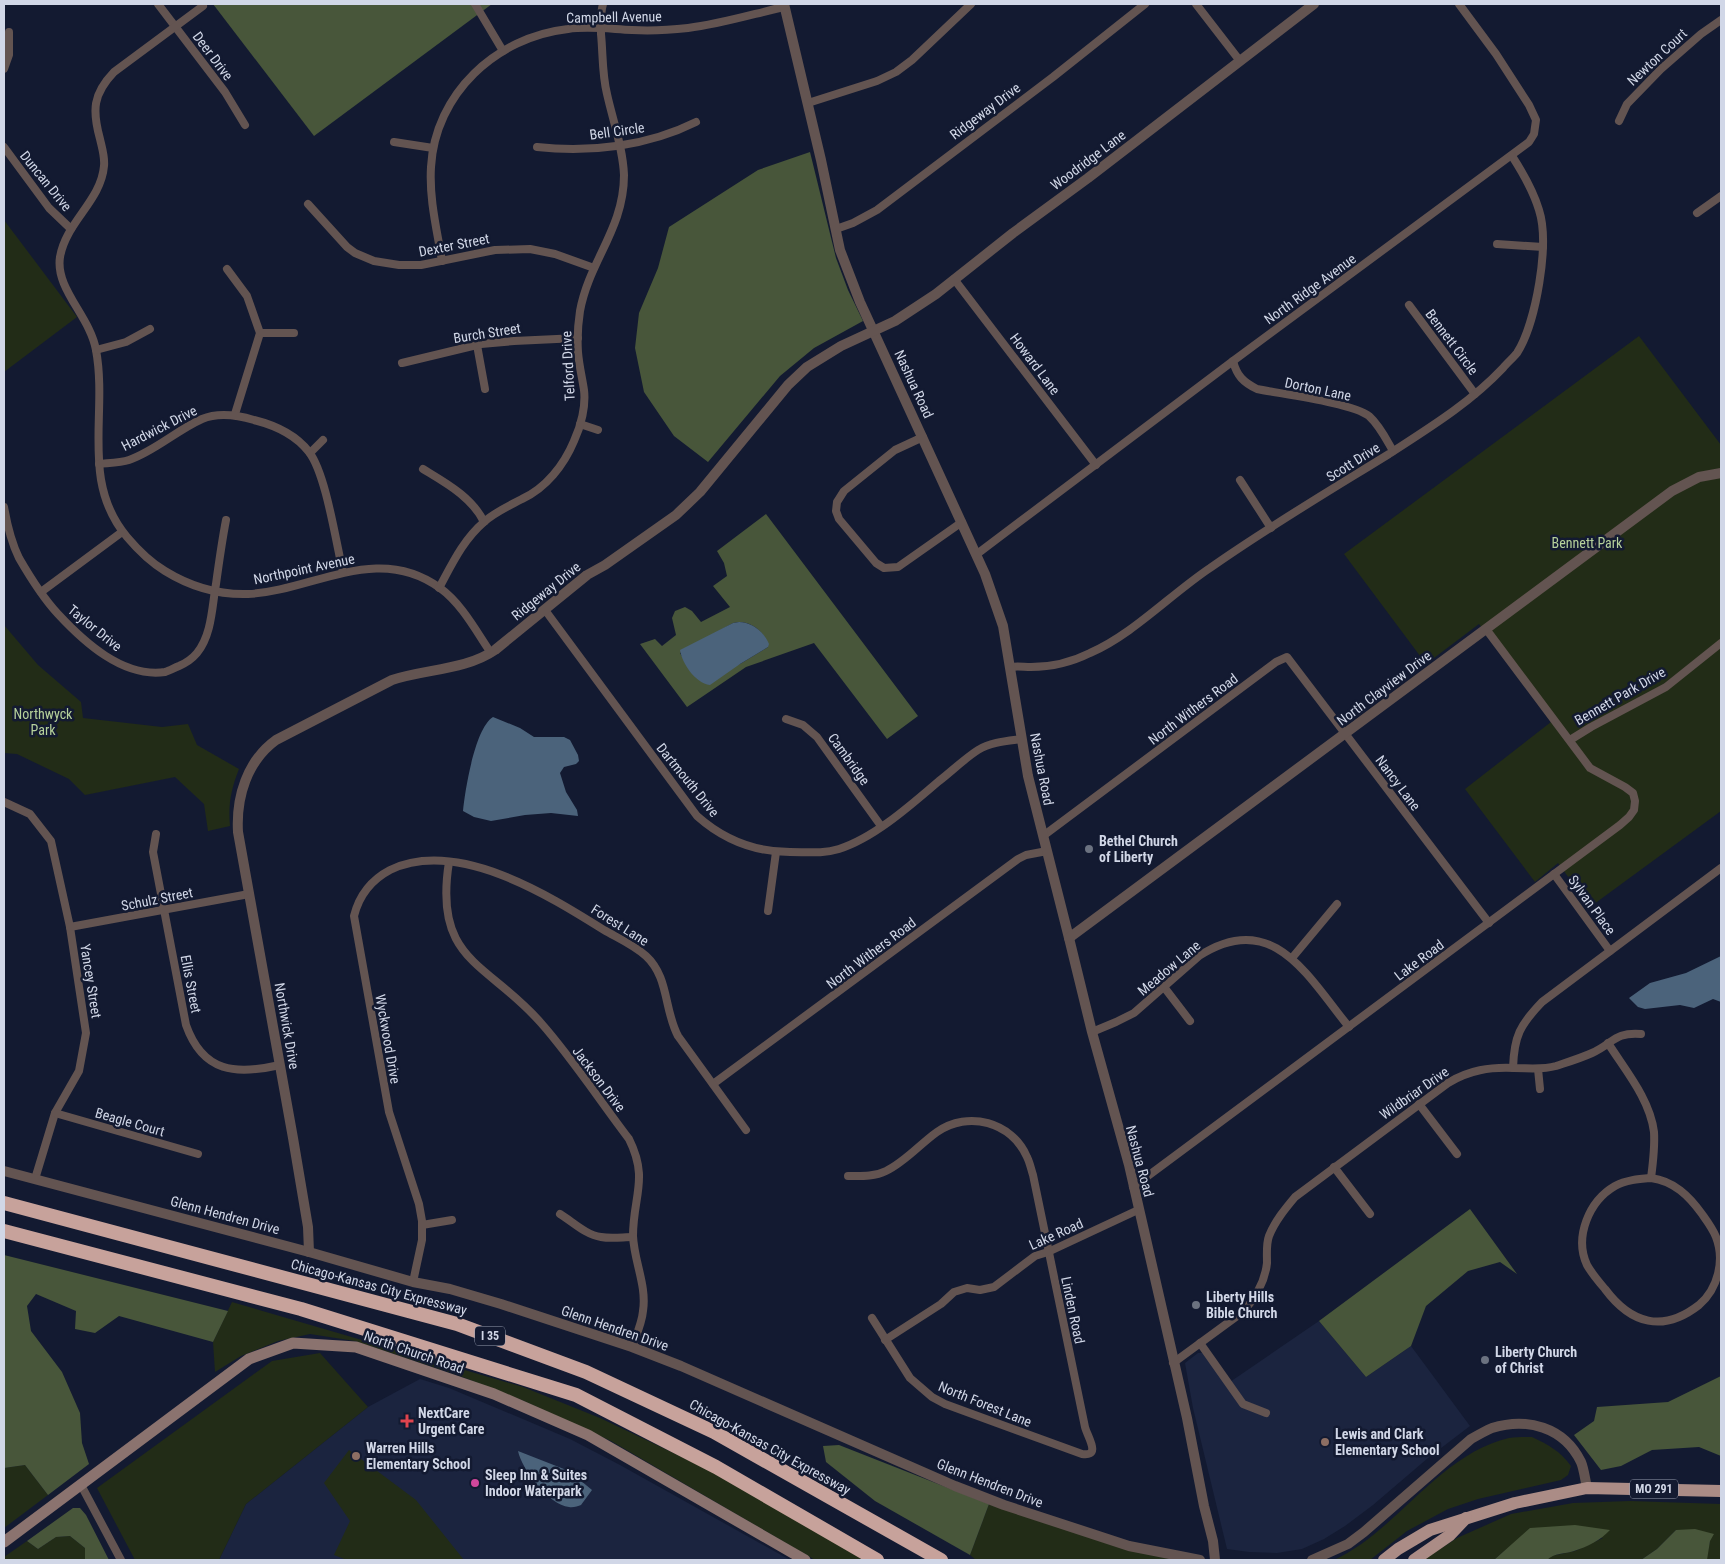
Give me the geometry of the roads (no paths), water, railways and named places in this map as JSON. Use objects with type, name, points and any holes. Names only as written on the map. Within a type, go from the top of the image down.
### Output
[{"type":"highway","name":"Chicago-Kansas City Expressway","points":[[4,1203],[457,1324],[586,1372],[714,1432],[941,1560]]},
{"type":"highway","name":"I 35","points":[[4,1231],[301,1310],[576,1396],[716,1466],[877,1560]]},
{"type":"main road","name":"North Church Road","points":[[4,1542],[249,1359],[293,1343],[356,1347],[494,1394],[588,1435],[805,1560]]},
{"type":"main road","name":"MO 291","points":[[1384,1560],[1398,1549],[1430,1530],[1515,1503],[1588,1488],[1721,1491]]},
{"type":"main road","points":[[1414,1560],[1450,1535],[1467,1517]]},
{"type":"street","name":"Deer Drive","points":[[158,4],[225,92],[244,125]]},
{"type":"street","points":[[475,4],[503,51]]},
{"type":"street","name":"Telford Drive","points":[[439,588],[466,541],[484,522],[499,511],[528,496],[556,472],[570,451],[580,424],[584,390],[580,372],[578,338],[583,297],[594,268],[614,227],[622,201],[624,173],[620,145],[603,71],[602,4]]},
{"type":"street","points":[[808,104],[877,81],[896,72],[912,60],[971,4]]},
{"type":"street","name":"Ridgeway Drive","points":[[836,229],[877,210],[1045,83],[1145,4]]},
{"type":"street","points":[[1196,4],[1240,61]]},
{"type":"street","name":"Woodridge Lane","points":[[874,331],[916,308],[1314,4]]},
{"type":"street","name":"North Ridge Avenue","points":[[977,554],[1526,145],[1532,138],[1535,130],[1536,120],[1534,114],[1496,54],[1459,4]]},
{"type":"street","name":"Northpoint Avenue","points":[[203,6],[114,72],[104,82],[98,94],[95,108],[95,121],[104,158],[103,173],[96,192],[72,229],[62,251],[60,272],[63,284],[91,330],[96,350],[98,366],[100,482],[106,502],[122,532],[144,556],[162,570],[198,588],[214,592],[240,594],[266,592],[343,572],[374,568],[400,570],[421,577],[439,588],[456,604],[491,653]]},
{"type":"street","name":"Campbell Avenue","points":[[442,261],[430,185],[433,148],[443,118],[456,94],[476,70],[488,60],[527,39],[546,33],[584,27],[633,30],[689,28],[784,6]]},
{"type":"street","name":"Nashua Road","points":[[784,6],[840,250],[851,280],[977,554],[996,603],[1007,641],[1028,776],[1092,1032],[1129,1165],[1187,1418],[1215,1560]]},
{"type":"street","name":"Newton Court","points":[[1619,121],[1627,104],[1661,69],[1701,34],[1721,20]]},
{"type":"street","points":[[4,69],[9,55],[9,32]]},
{"type":"street","name":"Bell Circle","points":[[537,147],[567,150],[620,145],[653,139],[696,122]]},
{"type":"street","points":[[394,142],[433,148]]},
{"type":"street","name":"Duncan Drive","points":[[4,147],[49,208],[72,229]]},
{"type":"street","name":"Scott Drive","points":[[1011,667],[1046,666],[1062,663],[1096,650],[1135,625],[1208,568],[1438,423],[1494,378],[1517,353],[1530,323],[1539,281],[1543,247],[1540,212],[1526,177],[1512,156]]},
{"type":"street","points":[[1697,213],[1721,196]]},
{"type":"street","name":"Dexter Street","points":[[308,204],[339,240],[351,250],[374,260],[404,265],[421,265],[504,249],[530,248],[555,254],[594,268]]},
{"type":"street","points":[[1497,244],[1543,247]]},
{"type":"street","points":[[227,269],[247,296],[260,333],[235,414]]},
{"type":"street","name":"Howard Lane","points":[[954,279],[1096,464]]},
{"type":"street","name":"Bennett Circle","points":[[1409,305],[1475,394]]},
{"type":"street","points":[[96,350],[126,342],[150,329]]},
{"type":"street","name":"Ridgeway Drive","points":[[238,806],[243,786],[251,767],[262,752],[276,740],[392,680],[412,673],[466,663],[491,653],[587,575],[605,565],[676,515],[700,492],[788,385],[807,367],[841,346],[874,331]]},
{"type":"street","points":[[260,333],[294,333]]},
{"type":"street","name":"Burch Street","points":[[402,363],[477,345],[578,338]]},
{"type":"street","points":[[477,345],[484,389]]},
{"type":"street","name":"Dorton Lane","points":[[1233,362],[1240,378],[1257,389],[1333,404],[1365,414],[1381,431],[1393,451]]},
{"type":"street","name":"Hardwick Drive","points":[[99,464],[128,460],[158,446],[204,418],[235,414],[263,422],[284,431],[310,453],[317,469],[343,572]]},
{"type":"street","points":[[580,424],[598,430]]},
{"type":"street","points":[[923,437],[895,450],[844,491],[837,502],[837,515],[876,563],[889,568],[898,567],[962,522]]},
{"type":"street","points":[[310,453],[323,440]]},
{"type":"street","points":[[423,469],[460,494],[474,507],[484,522]]},
{"type":"street","name":"North Clayview Drive","points":[[1070,938],[1672,491],[1699,477],[1721,472]]},
{"type":"street","points":[[1240,480],[1271,528]]},
{"type":"street","name":"Taylor Drive","points":[[4,507],[11,539],[18,556],[57,613],[78,634],[118,663],[150,672],[166,672],[185,663],[202,645],[209,626],[226,520]]},
{"type":"street","points":[[41,592],[122,532]]},
{"type":"street","name":"Dartmouth Drive","points":[[545,610],[698,816],[713,830],[740,843],[776,852],[816,854],[854,844],[881,826],[979,749],[998,742],[1022,739]]},
{"type":"street","name":"Bennett Park Drive","points":[[1486,629],[1570,740],[1666,687],[1721,643]]},
{"type":"street","name":"Nancy Lane","points":[[1287,657],[1489,923]]},
{"type":"street","name":"North Withers Road","points":[[1043,836],[1276,662],[1287,657]]},
{"type":"street","name":"Cambridge","points":[[786,719],[803,725],[817,736],[881,826]]},
{"type":"street","name":"Lake Road","points":[[1133,1187],[1629,817],[1635,805],[1633,793],[1590,768],[1570,740]]},
{"type":"street","name":"Yancey Street","points":[[4,802],[30,814],[51,841],[70,927],[86,1033],[78,1071],[55,1113],[35,1179]]},
{"type":"street","name":"Northwick Drive","points":[[238,806],[238,832],[308,1227],[310,1252]]},
{"type":"street","name":"Ellis Street","points":[[156,834],[152,852],[186,1025],[190,1036],[196,1046],[213,1061],[235,1070],[257,1070],[280,1065]]},
{"type":"street","name":"North Withers Road","points":[[713,1084],[1018,859],[1026,855],[1047,851]]},
{"type":"street","points":[[768,911],[776,852]]},
{"type":"street","name":"Wyckwood Drive","points":[[413,1282],[422,1240],[419,1204],[397,1140],[383,1084],[354,916],[365,890],[383,874],[400,866],[418,862],[449,862]]},
{"type":"street","name":"Forest Lane","points":[[449,862],[483,868],[538,891],[645,955],[652,962],[661,979],[675,1031],[746,1130]]},
{"type":"street","name":"Jackson Drive","points":[[449,862],[446,906],[451,927],[461,948],[472,962],[524,1006],[542,1024],[629,1139],[634,1149],[640,1181],[633,1237],[644,1305],[632,1347]]},
{"type":"street","points":[[1514,1068],[1514,1048],[1517,1035],[1530,1015],[1548,996],[1721,868]]},
{"type":"street","name":"Sylvan Place","points":[[1554,874],[1610,951]]},
{"type":"street","name":"Schulz Street","points":[[70,927],[249,894]]},
{"type":"street","points":[[1292,958],[1337,904]]},
{"type":"street","name":"Meadow Lane","points":[[1092,1032],[1134,1013],[1199,956],[1213,948],[1233,941],[1251,940],[1269,944],[1292,958],[1349,1027]]},
{"type":"street","points":[[1164,987],[1190,1021]]},
{"type":"street","name":"Wildbriar Drive","points":[[1173,1362],[1244,1312],[1250,1305],[1262,1283],[1266,1266],[1268,1238],[1278,1218],[1295,1198],[1448,1082],[1464,1074],[1487,1069],[1538,1069],[1556,1066],[1593,1052],[1627,1033],[1641,1034]]},
{"type":"street","points":[[1608,1043],[1638,1090],[1648,1111],[1653,1130],[1654,1152],[1651,1178]]},
{"type":"street","points":[[1538,1069],[1540,1089]]},
{"type":"street","points":[[1419,1104],[1457,1154]]},
{"type":"street","name":"Beagle Court","points":[[55,1113],[198,1154]]},
{"type":"street","name":"Linden Road","points":[[848,1176],[872,1175],[884,1172],[895,1166],[938,1131],[963,1120],[991,1123],[1008,1133],[1018,1143],[1027,1156],[1033,1175],[1085,1427],[1093,1448]]},
{"type":"street","points":[[1334,1167],[1370,1214]]},
{"type":"street","name":"Glenn Hendren Drive","points":[[4,1171],[501,1304],[632,1347],[681,1366],[955,1486],[1004,1505],[1129,1546],[1200,1560]]},
{"type":"street","points":[[1651,1178],[1663,1180],[1690,1199],[1717,1238],[1720,1256],[1719,1274],[1710,1295],[1694,1308],[1677,1318],[1666,1321],[1637,1318],[1620,1307],[1588,1265],[1584,1255],[1582,1236],[1584,1224],[1593,1207],[1614,1186],[1638,1179],[1651,1178]]},
{"type":"street","name":"Lake Road","points":[[885,1340],[941,1304],[958,1290],[967,1288],[980,1290],[994,1287],[1035,1256],[1048,1252],[1138,1210]]},
{"type":"street","points":[[560,1214],[585,1231],[597,1236],[611,1238],[633,1237]]},
{"type":"street","points":[[422,1225],[452,1220]]},
{"type":"street","name":"North Forest Lane","points":[[872,1318],[910,1378],[932,1397],[954,1407],[1082,1454],[1091,1453],[1093,1448]]},
{"type":"street","points":[[1200,1343],[1244,1404],[1266,1414]]},
{"type":"street","points":[[1312,1560],[1348,1544],[1471,1439],[1490,1429],[1503,1425],[1517,1423],[1532,1424],[1546,1428],[1559,1435],[1576,1452],[1582,1464],[1588,1488]]},
{"type":"street","points":[[81,1485],[121,1560]]},
{"type":"place","name":"Bethel Church of Liberty","points":[[1089,849]]},
{"type":"place","name":"Liberty Hills Bible Church","points":[[1196,1305]]},
{"type":"place","name":"Liberty Church of Christ","points":[[1485,1360]]},
{"type":"place","name":"NextCare Urgent Care","points":[[407,1421]]},
{"type":"place","name":"Lewis and Clark Elementary School","points":[[1325,1442]]},
{"type":"place","name":"Warren Hills Elementary School","points":[[356,1456]]},
{"type":"place","name":"Sleep Inn & Suites Indoor Waterpark","points":[[475,1483]]},
{"type":"park label","name":"Bennett Park","points":[[1587,543]]},
{"type":"park label","name":"Northwyck Park","points":[[43,722]]}]
